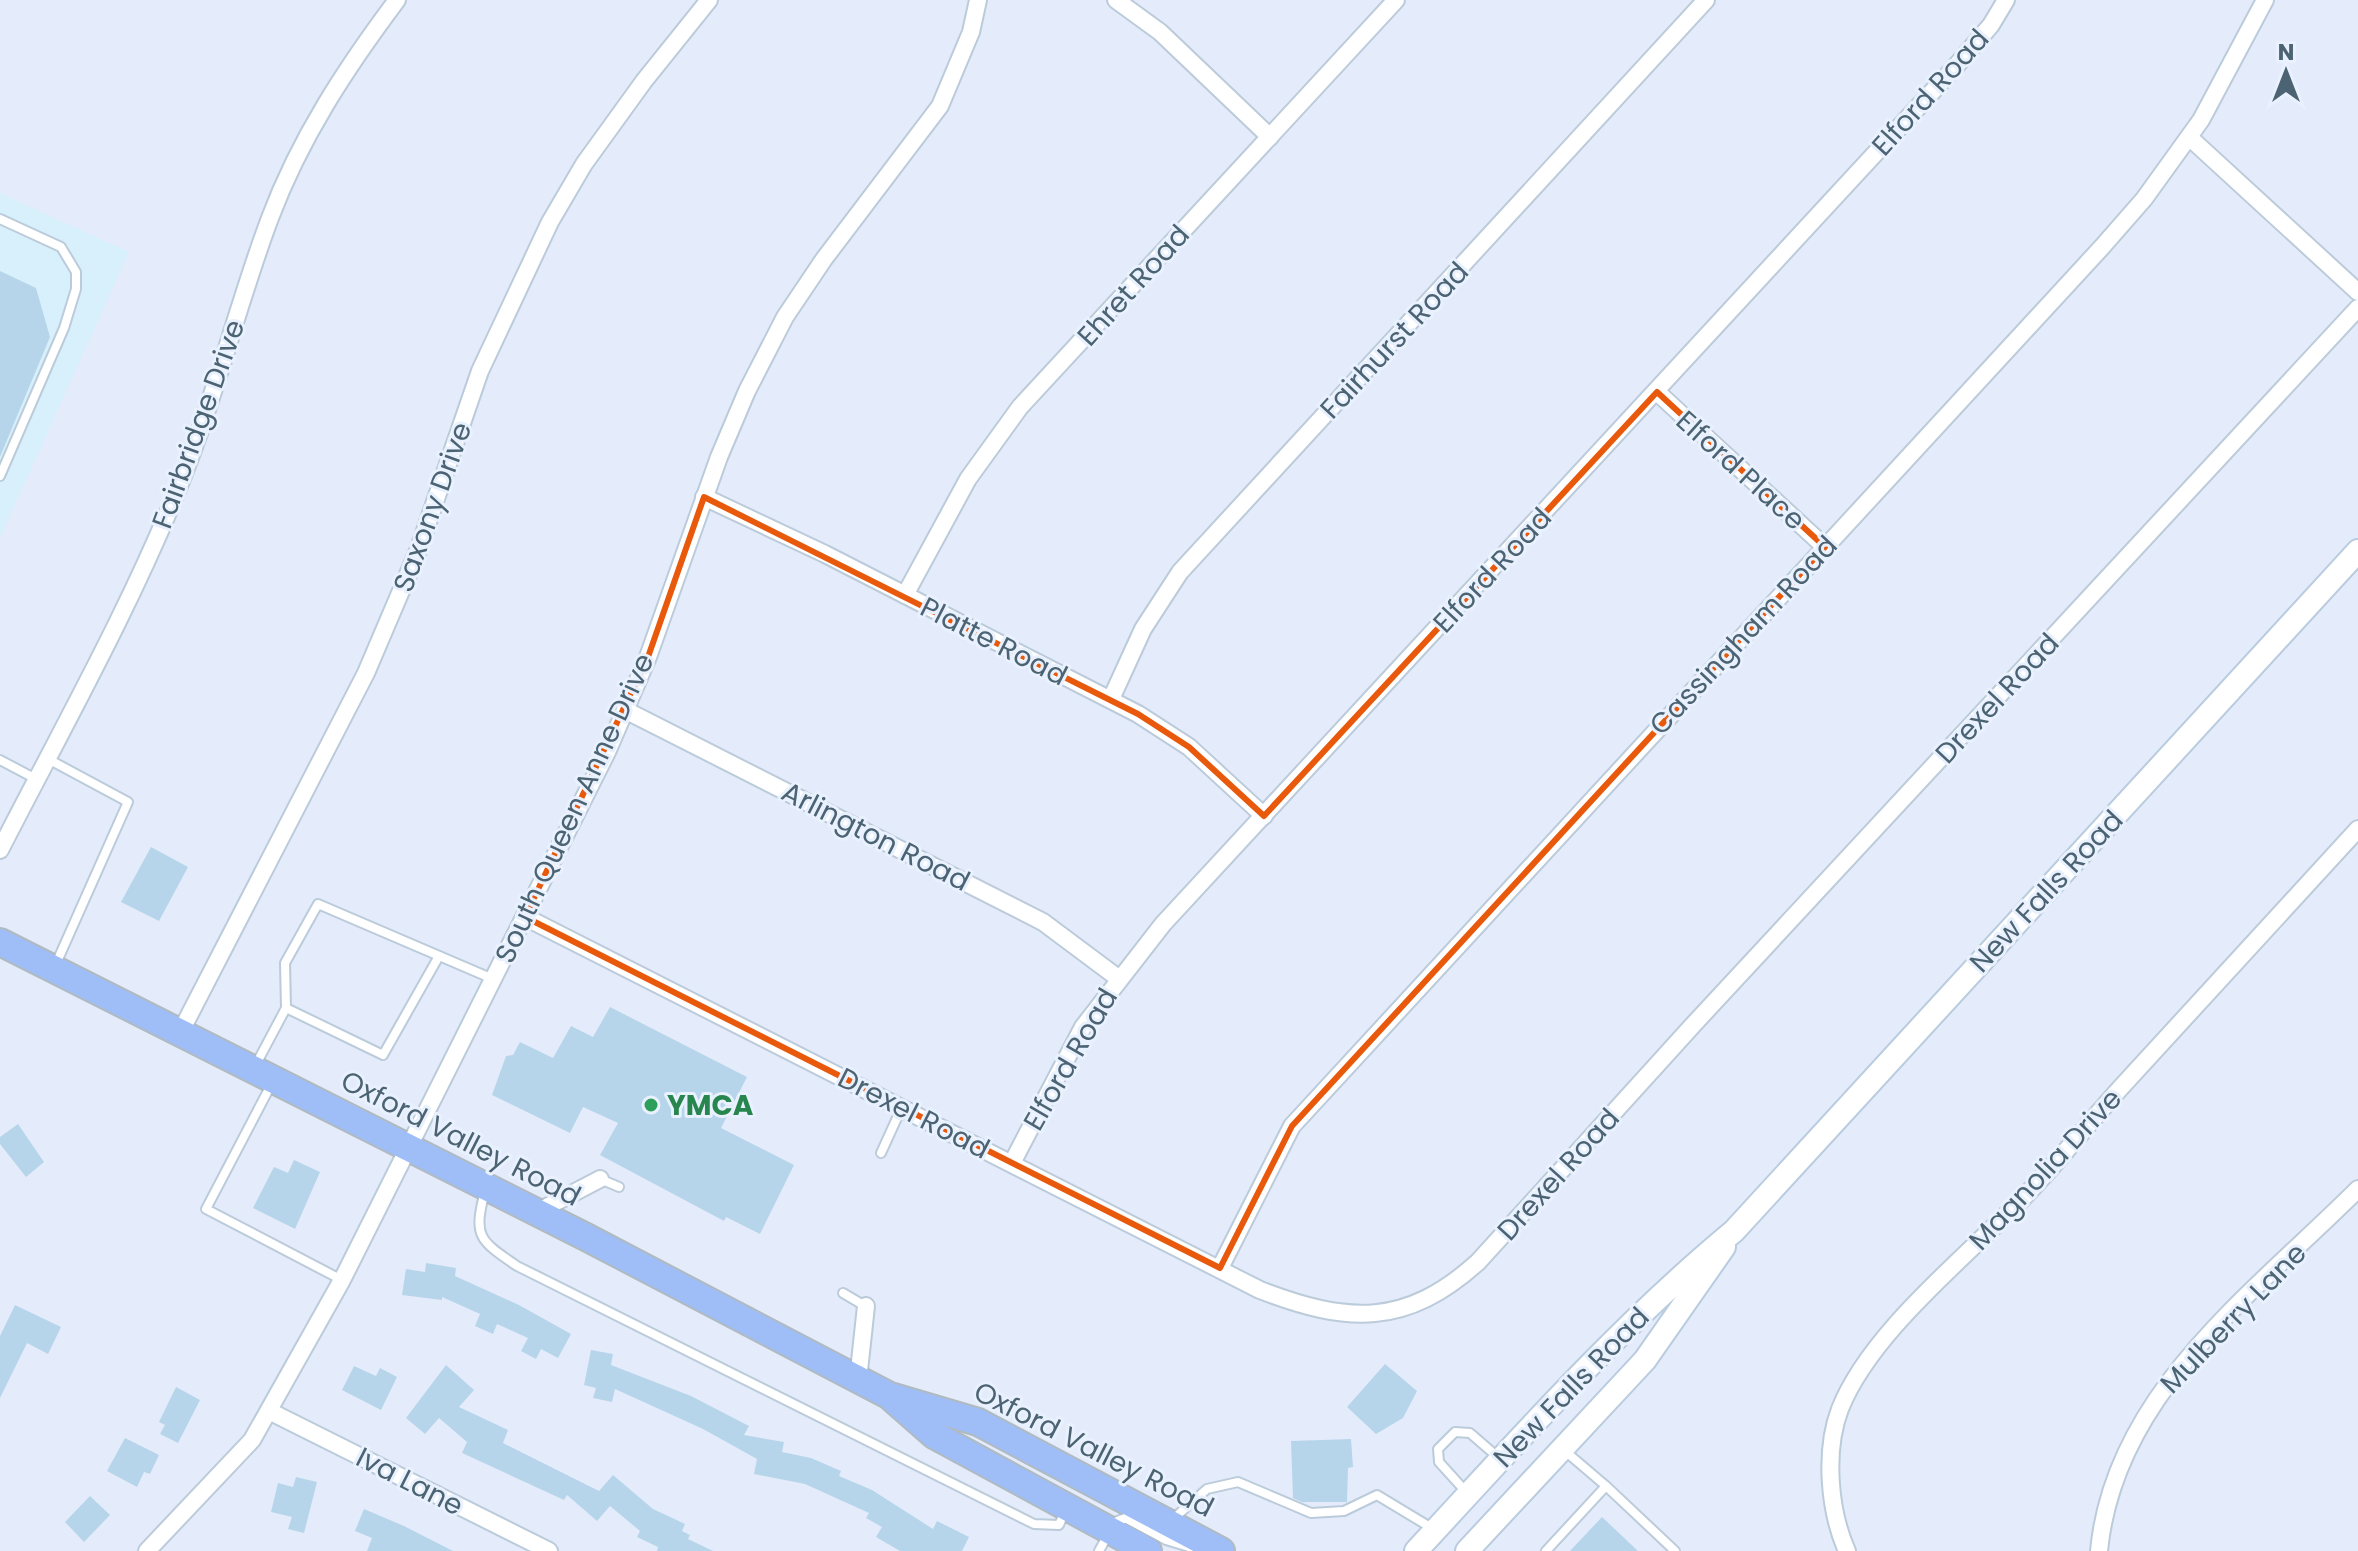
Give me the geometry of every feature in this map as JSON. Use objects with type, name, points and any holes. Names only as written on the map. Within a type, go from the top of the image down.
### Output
[{"type":"main road","name":"New Falls Road","points":[[1416,1551],[1674,1280],[1734,1231],[2358,551]]},
{"type":"main road","name":"Oxford Valley Road","points":[[0,942],[408,1146],[890,1396],[978,1422],[1219,1550]]},
{"type":"main road","name":"New Falls Road","points":[[1467,1551],[1645,1360],[1698,1288],[1734,1231]]},
{"type":"main road","name":"Oxford Valley Road","points":[[890,1396],[934,1435],[1067,1506],[1106,1540],[1141,1550]]},
{"type":"street","name":"Fairbridge Drive","points":[[0,850],[142,573],[184,473],[271,217],[302,147],[326,100],[397,0]]},
{"type":"street","name":"Saxony Drive","points":[[180,1033],[366,673],[418,551],[480,371],[550,222],[584,164],[709,0]]},
{"type":"street","name":"South Queen Anne Drive","points":[[147,1551],[225,1470],[271,1412],[342,1280],[525,917],[625,710],[648,657],[704,497],[747,391],[785,317],[824,259],[940,106],[971,32],[978,0]]},
{"type":"street","points":[[1116,0],[1160,32],[1270,137]]},
{"type":"street","name":"Ehret Road","points":[[905,595],[968,479],[1020,407],[1396,0]]},
{"type":"street","name":"Fairhurst Road","points":[[1111,699],[1143,629],[1180,572],[1706,0]]},
{"type":"street","name":"Elford Road","points":[[1012,1163],[1083,1027],[1118,978],[1956,66],[1991,25],[2006,0]]},
{"type":"street","name":"Cassingham Road","points":[[1220,1268],[1276,1152],[1292,1126],[2102,247],[2189,137],[2265,0]]},
{"type":"street","points":[[2189,137],[2358,292]]},
{"type":"street","name":"Drexel Road","points":[[525,917],[1284,1299],[1351,1314],[1393,1312],[1425,1302],[1449,1289],[1478,1262],[1693,1025],[2358,308]]},
{"type":"street","name":"Elford Place","points":[[1657,392],[1825,547]]},
{"type":"street","name":"Platte Road","points":[[704,497],[1111,699],[1189,747],[1264,816]]},
{"type":"street","name":"Arlington Road","points":[[625,710],[1043,922],[1118,978]]},
{"type":"street","name":"Magnolia Drive","points":[[1847,1551],[1838,1529],[1831,1466],[1835,1426],[1852,1384],[1932,1287],[2022,1199],[2358,829]]},
{"type":"street","points":[[537,1212],[600,1179]]},
{"type":"street","name":"Mulberry Lane","points":[[2099,1551],[2117,1473],[2129,1443],[2162,1390],[2213,1331],[2358,1189]]},
{"type":"street","points":[[858,1380],[866,1306]]},
{"type":"street","name":"Iva Lane","points":[[271,1412],[549,1551]]},
{"type":"lane","points":[[0,219],[61,247],[76,272],[76,289],[64,328],[0,476]]},
{"type":"lane","points":[[47,758],[128,802],[54,969]]},
{"type":"lane","points":[[0,760],[36,779]]},
{"type":"lane","points":[[342,1280],[206,1209],[263,1075],[286,1008],[285,963],[318,904],[493,979]]},
{"type":"lane","points":[[286,1008],[383,1055],[439,956]]},
{"type":"lane","points":[[881,1153],[902,1107]]},
{"type":"lane","points":[[600,1179],[619,1187]]},
{"type":"lane","points":[[486,1186],[476,1224],[484,1244],[517,1266],[1034,1524],[1059,1525],[1067,1506]]},
{"type":"lane","points":[[843,1293],[866,1306]]},
{"type":"lane","points":[[1469,1494],[1439,1462],[1438,1449],[1455,1432],[1470,1433],[1500,1460]]},
{"type":"lane","points":[[1561,1448],[1675,1551]]},
{"type":"lane","points":[[1169,1523],[1207,1489],[1238,1482],[1311,1513],[1344,1511],[1377,1495],[1435,1530]]},
{"type":"lane","points":[[1546,1551],[1606,1486]]},
{"type":"lane","points":[[1106,1540],[1118,1519],[1125,1518],[1183,1547],[1219,1550]]},
{"type":"highlighted area","points":[[1657,392],[1825,547],[1292,1126],[1220,1268],[525,917],[648,657],[704,497],[1138,714],[1189,747],[1264,816]]},
{"type":"shaded area","points":[[0,193],[129,252],[0,538]]},
{"type":"building","points":[[0,271],[36,288],[50,337],[0,457]]},
{"type":"building","points":[[151,847],[188,867],[159,921],[121,902]]},
{"type":"building","points":[[610,1007],[747,1077],[721,1128],[794,1165],[760,1234],[726,1217],[724,1221],[600,1155],[618,1123],[583,1107],[570,1133],[492,1095],[506,1056],[513,1055],[520,1042],[553,1058],[571,1026],[593,1037]]},
{"type":"building","points":[[18,1124],[44,1162],[26,1177],[0,1144],[0,1137]]},
{"type":"building","points":[[294,1160],[320,1172],[295,1229],[253,1208],[274,1167],[288,1173]]},
{"type":"building","points":[[426,1263],[456,1268],[455,1276],[519,1305],[571,1334],[558,1358],[541,1349],[536,1359],[521,1351],[528,1338],[497,1324],[493,1334],[475,1326],[480,1314],[442,1297],[442,1300],[402,1295],[406,1269],[425,1272]]},
{"type":"building","points":[[15,1305],[61,1327],[48,1354],[27,1343],[0,1398],[0,1336]]},
{"type":"building","points":[[591,1350],[613,1354],[611,1365],[691,1396],[749,1426],[744,1435],[784,1442],[782,1452],[811,1458],[841,1471],[839,1476],[872,1490],[933,1529],[937,1521],[969,1537],[962,1551],[900,1551],[876,1537],[882,1527],[866,1518],[869,1513],[805,1484],[754,1474],[757,1459],[703,1429],[615,1389],[612,1402],[593,1398],[596,1388],[584,1385]]},
{"type":"building","points":[[1385,1364],[1417,1391],[1403,1418],[1376,1434],[1347,1407]]},
{"type":"building","points":[[446,1365],[474,1390],[459,1407],[508,1430],[503,1443],[599,1491],[613,1475],[653,1509],[685,1524],[682,1531],[690,1535],[688,1539],[713,1551],[657,1551],[658,1547],[637,1537],[640,1531],[610,1506],[597,1521],[567,1495],[564,1500],[462,1453],[467,1442],[439,1418],[425,1434],[406,1418]]},
{"type":"building","points":[[354,1366],[376,1376],[380,1368],[397,1377],[381,1410],[342,1390]]},
{"type":"building","points":[[176,1387],[200,1400],[178,1443],[160,1434],[165,1425],[159,1422]]},
{"type":"building","points":[[125,1438],[159,1455],[150,1474],[144,1472],[137,1487],[107,1471]]},
{"type":"building","points":[[1351,1439],[1353,1467],[1348,1468],[1347,1502],[1302,1502],[1293,1498],[1291,1441]]},
{"type":"building","points":[[296,1477],[317,1482],[304,1533],[288,1529],[292,1517],[271,1512],[278,1483],[293,1487]]},
{"type":"building","points":[[90,1496],[110,1515],[84,1542],[65,1522]]},
{"type":"building","points":[[364,1509],[453,1551],[367,1551],[372,1538],[355,1531]]},
{"type":"building","points":[[1602,1517],[1638,1551],[1570,1551]]},
{"type":"place","name":"YMCA","points":[[651,1105]]}]
